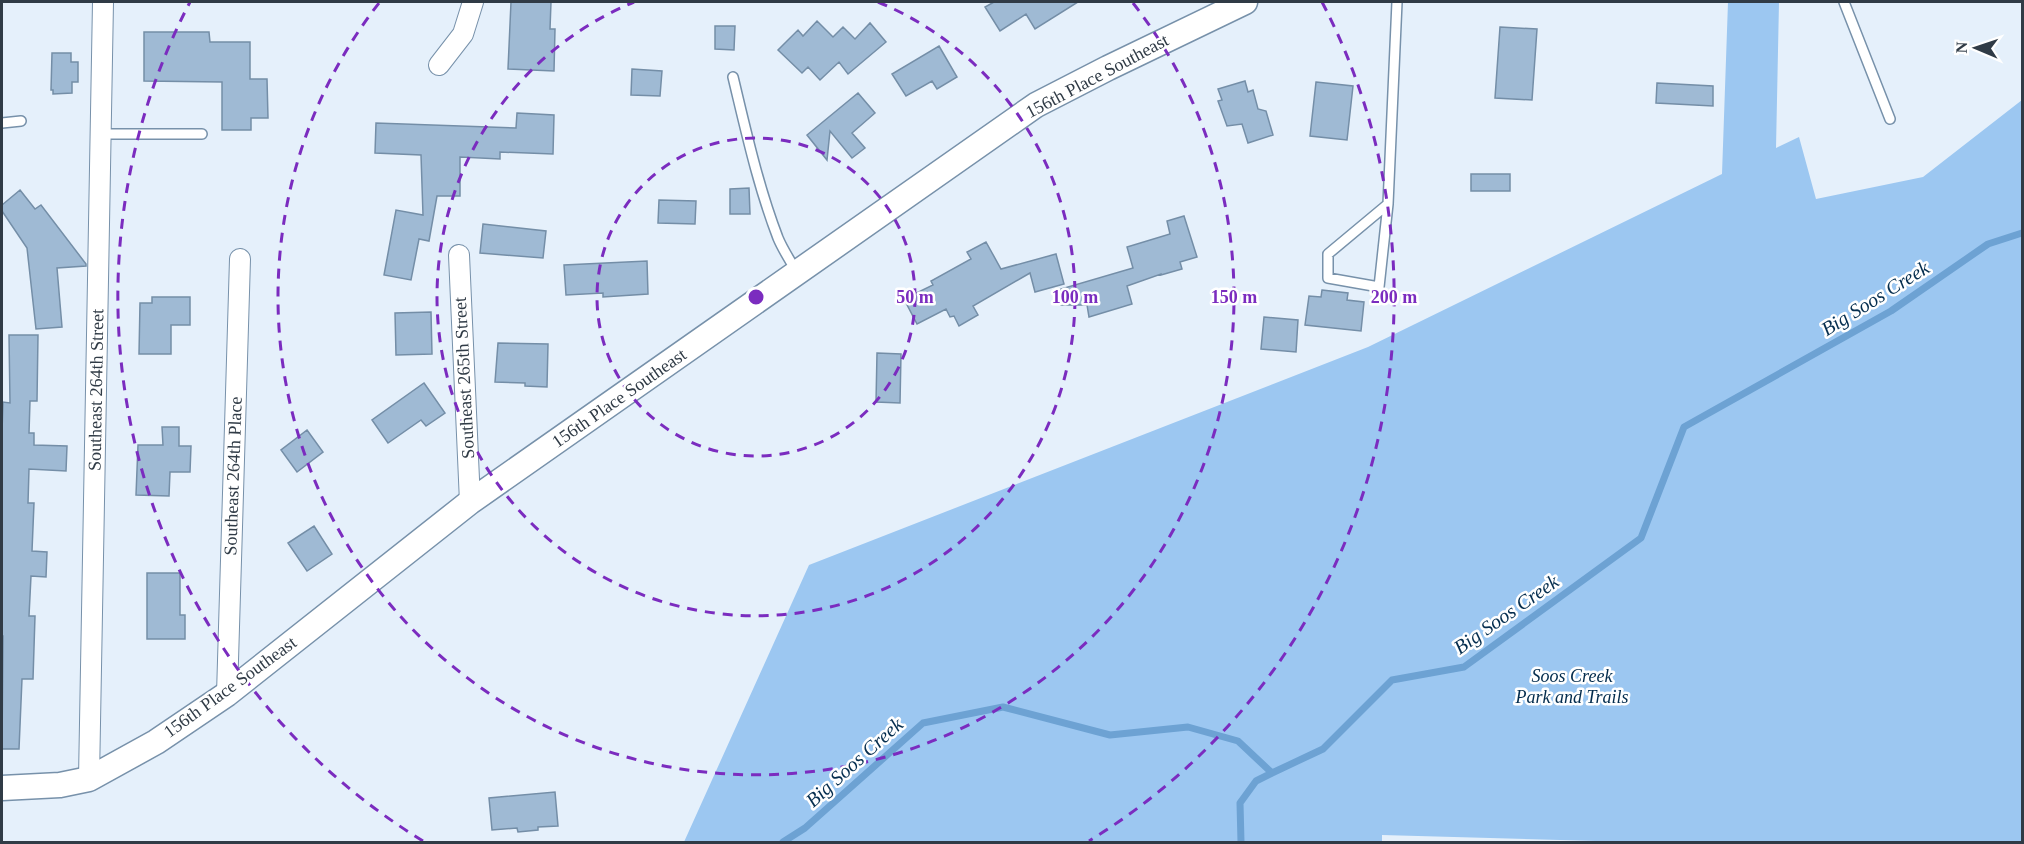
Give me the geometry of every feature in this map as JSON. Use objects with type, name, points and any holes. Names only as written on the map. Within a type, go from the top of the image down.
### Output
[{"type":"street","name":"Southeast 264th Street","points":[[89,779],[103,2]]},
{"type":"street","points":[[439,65],[463,34],[473,2]]},
{"type":"street","name":"156th Place Southeast","points":[[2,788],[60,785],[89,779],[156,742],[227,694],[470,502],[1036,105],[1245,2]]},
{"type":"street","name":"Southeast 265th Street","points":[[459,255],[470,502]]},
{"type":"street","name":"Southeast 264th Place","points":[[227,694],[240,259]]},
{"type":"lane","points":[[1388,204],[1328,254],[1328,278],[1379,287],[1388,204],[1397,2]]},
{"type":"lane","points":[[1844,2],[1890,119]]},
{"type":"lane","points":[[733,77],[749,146],[772,220],[779,240],[797,273]]},
{"type":"lane","points":[[2,123],[21,121]]},
{"type":"lane","points":[[101,134],[202,134]]},
{"type":"green space","name":"Soos Creek Park and Trails","points":[[1728,2],[1779,2],[1776,148],[1799,137],[1816,199],[1923,177],[2022,100],[2022,842],[1631,842],[1382,835],[1382,842],[684,842],[809,565],[1368,347],[1722,174]]},
{"type":"building","points":[[511,2],[551,2],[550,29],[555,29],[554,71],[508,69]]},
{"type":"building","points":[[994,2],[1078,2],[1035,29],[1026,14],[1000,31],[985,7]]},
{"type":"building","points":[[817,21],[833,37],[843,27],[855,39],[870,23],[886,42],[848,74],[839,62],[820,80],[808,67],[802,73],[778,50],[798,30],[803,36]]},
{"type":"building","points":[[715,26],[735,26],[734,50],[715,49]]},
{"type":"building","points":[[1500,27],[1537,29],[1532,100],[1495,98]]},
{"type":"building","points":[[144,32],[209,32],[210,42],[250,42],[250,79],[267,79],[268,118],[251,118],[251,130],[222,130],[222,82],[144,81]]},
{"type":"building","points":[[939,46],[957,77],[937,89],[932,81],[906,96],[892,74]]},
{"type":"building","points":[[52,53],[71,53],[71,62],[78,62],[78,82],[72,82],[72,93],[53,94],[51,90]]},
{"type":"building","points":[[632,69],[662,71],[660,96],[631,95]]},
{"type":"building","points":[[1245,81],[1248,92],[1253,90],[1258,109],[1266,111],[1273,135],[1248,143],[1242,124],[1227,126],[1218,101],[1222,100],[1218,89]]},
{"type":"building","points":[[1316,82],[1353,86],[1347,140],[1310,136]]},
{"type":"building","points":[[1657,83],[1713,86],[1713,106],[1656,103]]},
{"type":"building","points":[[858,93],[875,113],[852,133],[865,148],[852,158],[830,131],[827,160],[807,135]]},
{"type":"building","points":[[517,113],[554,115],[553,154],[500,152],[500,159],[460,157],[460,196],[437,196],[429,241],[419,239],[411,280],[384,275],[396,210],[423,215],[421,155],[375,153],[376,123],[516,128]]},
{"type":"building","points":[[1471,174],[1510,174],[1510,191],[1471,191]]},
{"type":"building","points":[[749,188],[750,214],[730,214],[730,189]]},
{"type":"building","points":[[20,190],[35,209],[41,205],[86,264],[86,266],[57,268],[62,327],[36,329],[27,248],[2,211],[2,205]]},
{"type":"building","points":[[659,200],[696,201],[695,224],[658,223]]},
{"type":"building","points":[[1184,216],[1197,257],[1180,262],[1182,269],[1127,286],[1132,304],[1089,317],[1087,305],[1061,305],[1061,289],[1133,268],[1127,247],[1170,234],[1167,221]]},
{"type":"building","points":[[483,224],[546,231],[543,258],[480,253]]},
{"type":"building","points":[[986,242],[1001,269],[1056,254],[1064,284],[1035,292],[1030,273],[973,306],[978,315],[959,326],[954,316],[950,317],[946,309],[917,324],[904,299],[933,285],[931,281],[971,259],[967,252]]},
{"type":"building","points":[[647,261],[648,294],[603,297],[603,293],[566,295],[564,265]]},
{"type":"building","points":[[1322,290],[1348,293],[1347,300],[1364,302],[1361,331],[1305,325],[1309,296],[1321,297]]},
{"type":"building","points":[[152,297],[190,297],[190,325],[171,325],[171,354],[139,354],[140,303],[152,303]]},
{"type":"building","points":[[431,312],[432,354],[396,355],[395,313]]},
{"type":"building","points":[[1264,317],[1298,320],[1296,352],[1261,349]]},
{"type":"building","points":[[9,335],[38,335],[37,401],[30,401],[29,433],[34,433],[34,445],[67,446],[66,471],[29,469],[28,503],[34,503],[32,551],[47,552],[46,577],[31,576],[29,616],[35,616],[33,679],[22,679],[19,749],[2,749],[2,431],[3,402],[10,403]]},
{"type":"building","points":[[498,343],[548,344],[547,387],[525,386],[525,383],[495,382]]},
{"type":"building","points":[[877,353],[901,354],[900,403],[876,402]]},
{"type":"building","points":[[424,383],[445,413],[426,426],[421,420],[388,443],[372,420]]},
{"type":"building","points":[[162,427],[179,427],[179,446],[191,446],[190,472],[170,472],[169,496],[136,495],[138,445],[163,445]]},
{"type":"building","points":[[307,430],[323,452],[297,472],[281,450]]},
{"type":"building","points":[[314,526],[332,554],[307,571],[288,543]]},
{"type":"building","points":[[147,573],[180,573],[180,615],[185,615],[185,639],[147,639]]},
{"type":"building","points":[[555,792],[558,826],[538,827],[538,830],[518,832],[517,828],[492,830],[489,798]]},
{"type":"waterway","name":"Big Soos Creek","points":[[783,842],[805,828],[923,723],[1003,707],[1110,735],[1188,727],[1238,741],[1272,773],[1323,749],[1392,680],[1464,667],[1641,538],[1684,427],[1891,311],[1988,244],[2022,233]]},
{"type":"waterway","points":[[1241,842],[1240,803],[1256,781],[1272,773]]}]
